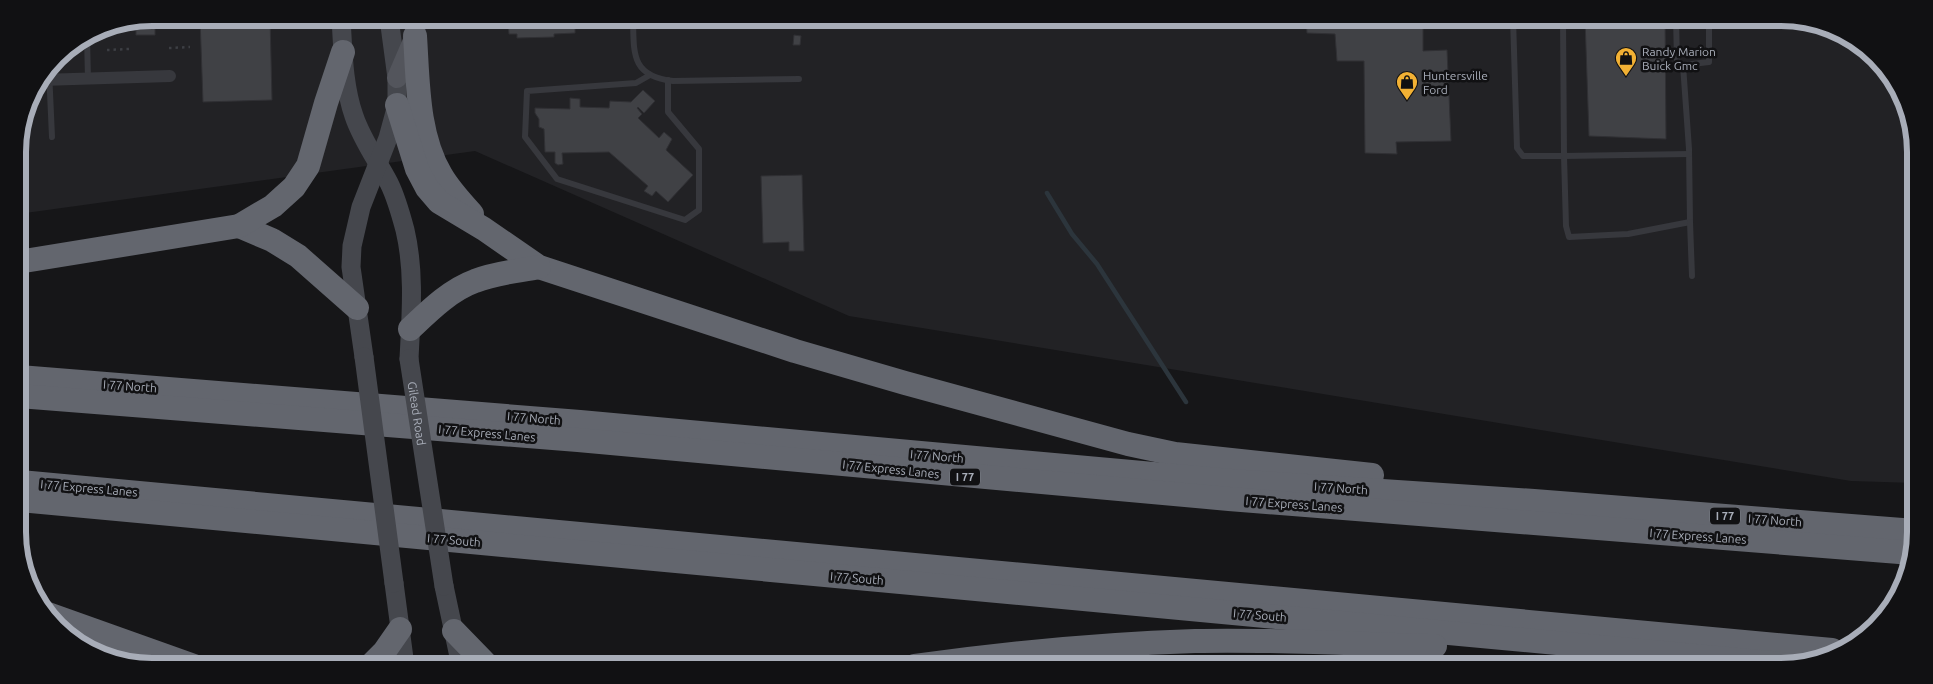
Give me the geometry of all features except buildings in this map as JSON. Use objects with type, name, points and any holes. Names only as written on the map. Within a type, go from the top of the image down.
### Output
[{"type":"highway","points":[[416,27],[419,96],[430,150],[440,174],[451,191],[484,229]]},
{"type":"highway","points":[[27,261],[239,226],[283,198],[302,177],[308,166],[343,52]]},
{"type":"highway","points":[[397,105],[414,160],[428,188],[439,202],[484,229],[539,267],[804,353],[905,383],[1128,444],[1174,454],[1486,488],[1534,501]]},
{"type":"highway","points":[[239,226],[272,240],[298,256],[357,308]]},
{"type":"highway","points":[[410,329],[443,300],[476,280],[539,267]]},
{"type":"highway","name":"I 77 North","points":[[26,379],[580,422],[1231,481],[1534,501],[1907,530]]},
{"type":"highway","name":"I 77 Express Lanes","points":[[26,397],[578,440],[1220,499],[1904,552]]},
{"type":"highway","name":"I 77 Express Lanes","points":[[26,483],[1825,649]]},
{"type":"highway","name":"I 77 South","points":[[26,501],[1694,656]]},
{"type":"highway","points":[[62,619],[172,658]]},
{"type":"highway","points":[[378,658],[400,629]]},
{"type":"highway","points":[[454,631],[480,658]]},
{"type":"highway","points":[[987,657],[1050,650],[1196,641],[1323,642],[1705,657]]},
{"type":"main road","name":"Gilead Road","points":[[342,27],[343,52],[353,115],[389,184],[405,230],[410,268],[409,360],[444,586],[459,658]]},
{"type":"main road","points":[[390,27],[397,78],[397,105],[392,126],[358,217],[352,246],[351,267],[405,658]]},
{"type":"main road","points":[[397,78],[416,27]]},
{"type":"street","points":[[51,77],[88,79],[170,76]]},
{"type":"lane","points":[[1513,26],[1517,148],[1523,156],[1689,154]]},
{"type":"lane","points":[[1563,26],[1564,156],[1566,226],[1569,237],[1628,234],[1690,222]]},
{"type":"lane","points":[[1676,26],[1677,61],[1683,65],[1709,62],[1709,26]]},
{"type":"lane","points":[[633,27],[634,54],[639,65],[650,75],[668,80],[799,79]]},
{"type":"lane","points":[[87,45],[88,79]]},
{"type":"lane","points":[[1683,65],[1689,154],[1692,276]]},
{"type":"lane","points":[[650,75],[636,83],[527,92],[525,137],[557,179],[685,220],[699,210],[699,149],[668,112],[668,80]]},
{"type":"lane","points":[[47,83],[52,137]]},
{"type":"path","points":[[169,48],[190,47]]},
{"type":"path","points":[[107,50],[129,49]]},
{"type":"shaded area","points":[[1780,26],[1805,29],[1836,39],[1864,58],[1875,69],[1894,97],[1906,136],[1907,483],[1851,481],[849,316],[475,151],[27,213],[27,144],[29,128],[36,104],[43,89],[58,69],[82,48],[104,36],[128,29],[144,27]]},
{"type":"waterway","points":[[1047,193],[1072,234],[1097,264],[1186,402]]},
{"type":"place","name":"Randy Marion Buick Gmc","points":[[1626,77]]},
{"type":"place","name":"Huntersville Ford","points":[[1407,101]]}]
